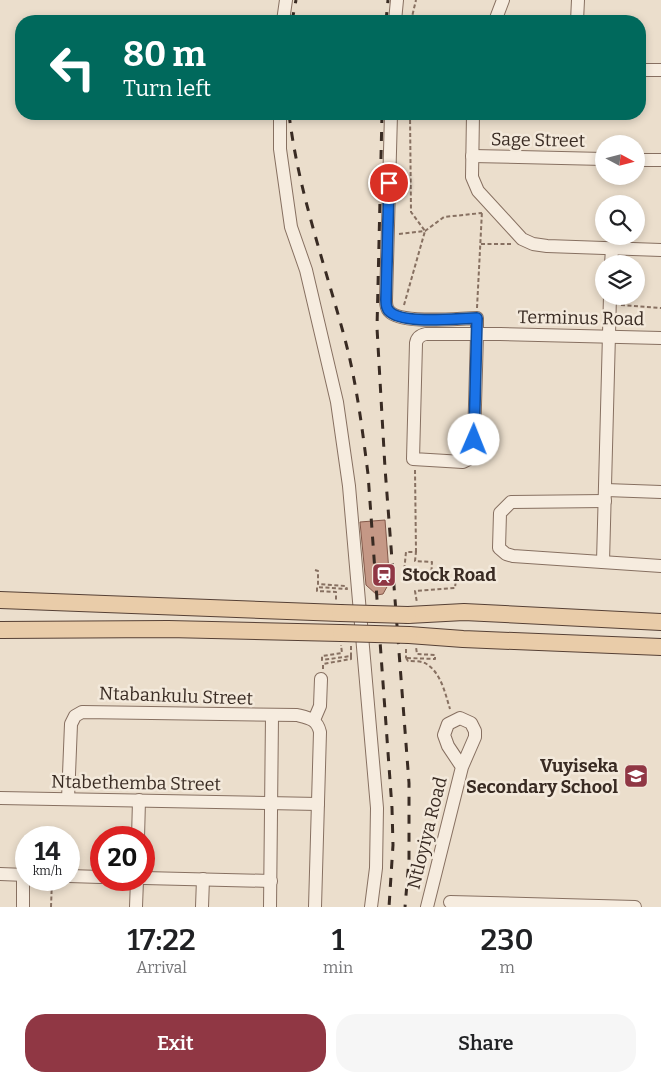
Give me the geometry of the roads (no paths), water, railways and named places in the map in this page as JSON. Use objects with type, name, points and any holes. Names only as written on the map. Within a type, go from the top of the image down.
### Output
[{"type":"main road","points":[[0,600],[412,610],[661,622]]},
{"type":"main road","points":[[0,630],[168,629],[410,643],[464,639],[628,644],[661,647]]},
{"type":"street","points":[[284,15],[286,0]]},
{"type":"street","points":[[396,15],[397,0]]},
{"type":"street","points":[[497,15],[503,0]]},
{"type":"street","points":[[577,15],[578,0]]},
{"type":"street","points":[[646,70],[661,70]]},
{"type":"street","points":[[280,120],[280,149],[291,227],[306,270],[324,343],[337,402],[347,468],[377,808],[376,868],[372,907]]},
{"type":"street","points":[[390,120],[386,306],[390,312],[410,318],[477,318],[477,334],[474,440],[469,459],[463,462],[415,460],[412,457],[416,340],[426,334],[477,334]]},
{"type":"street","points":[[473,120],[472,177],[478,191],[522,239],[533,244],[661,250]]},
{"type":"street","name":"Sage Street","points":[[472,156],[595,159]]},
{"type":"street","points":[[645,160],[661,160]]},
{"type":"street","points":[[612,249],[612,255]]},
{"type":"street","points":[[603,562],[610,305]]},
{"type":"street","name":"Terminus Road","points":[[477,334],[661,338]]},
{"type":"street","points":[[661,492],[511,502],[500,512],[498,543],[499,548],[509,556],[661,566]]},
{"type":"street","points":[[315,907],[320,732],[314,720],[320,706],[322,674]]},
{"type":"street","name":"Ntabankulu Street","points":[[68,799],[71,724],[75,716],[82,712],[297,715],[314,720]]},
{"type":"street","points":[[270,907],[272,716]]},
{"type":"street","name":"Ntloyiya Road","points":[[427,907],[462,767]]},
{"type":"street","name":"Ntabethemba Street","points":[[0,798],[318,804]]},
{"type":"street","points":[[138,826],[139,800]]},
{"type":"street","points":[[0,874],[15,875]]},
{"type":"street","points":[[155,878],[271,881]]},
{"type":"street","points":[[202,907],[203,879]]},
{"type":"street","points":[[23,907],[24,891]]},
{"type":"street","points":[[136,907],[137,891]]},
{"type":"street","points":[[450,902],[501,905],[635,907]]},
{"type":"railway","points":[[293,15],[296,0]]},
{"type":"railway","points":[[387,15],[388,0]]},
{"type":"railway","points":[[290,120],[305,197],[352,367],[368,474],[392,808],[393,845],[389,907]]},
{"type":"railway","points":[[382,120],[377,328],[385,468],[409,783],[409,860],[405,907]]},
{"type":"place","name":"Stock Road","points":[[384,575]]},
{"type":"place","name":"Vuyiseka Secondary School","points":[[636,776]]}]
